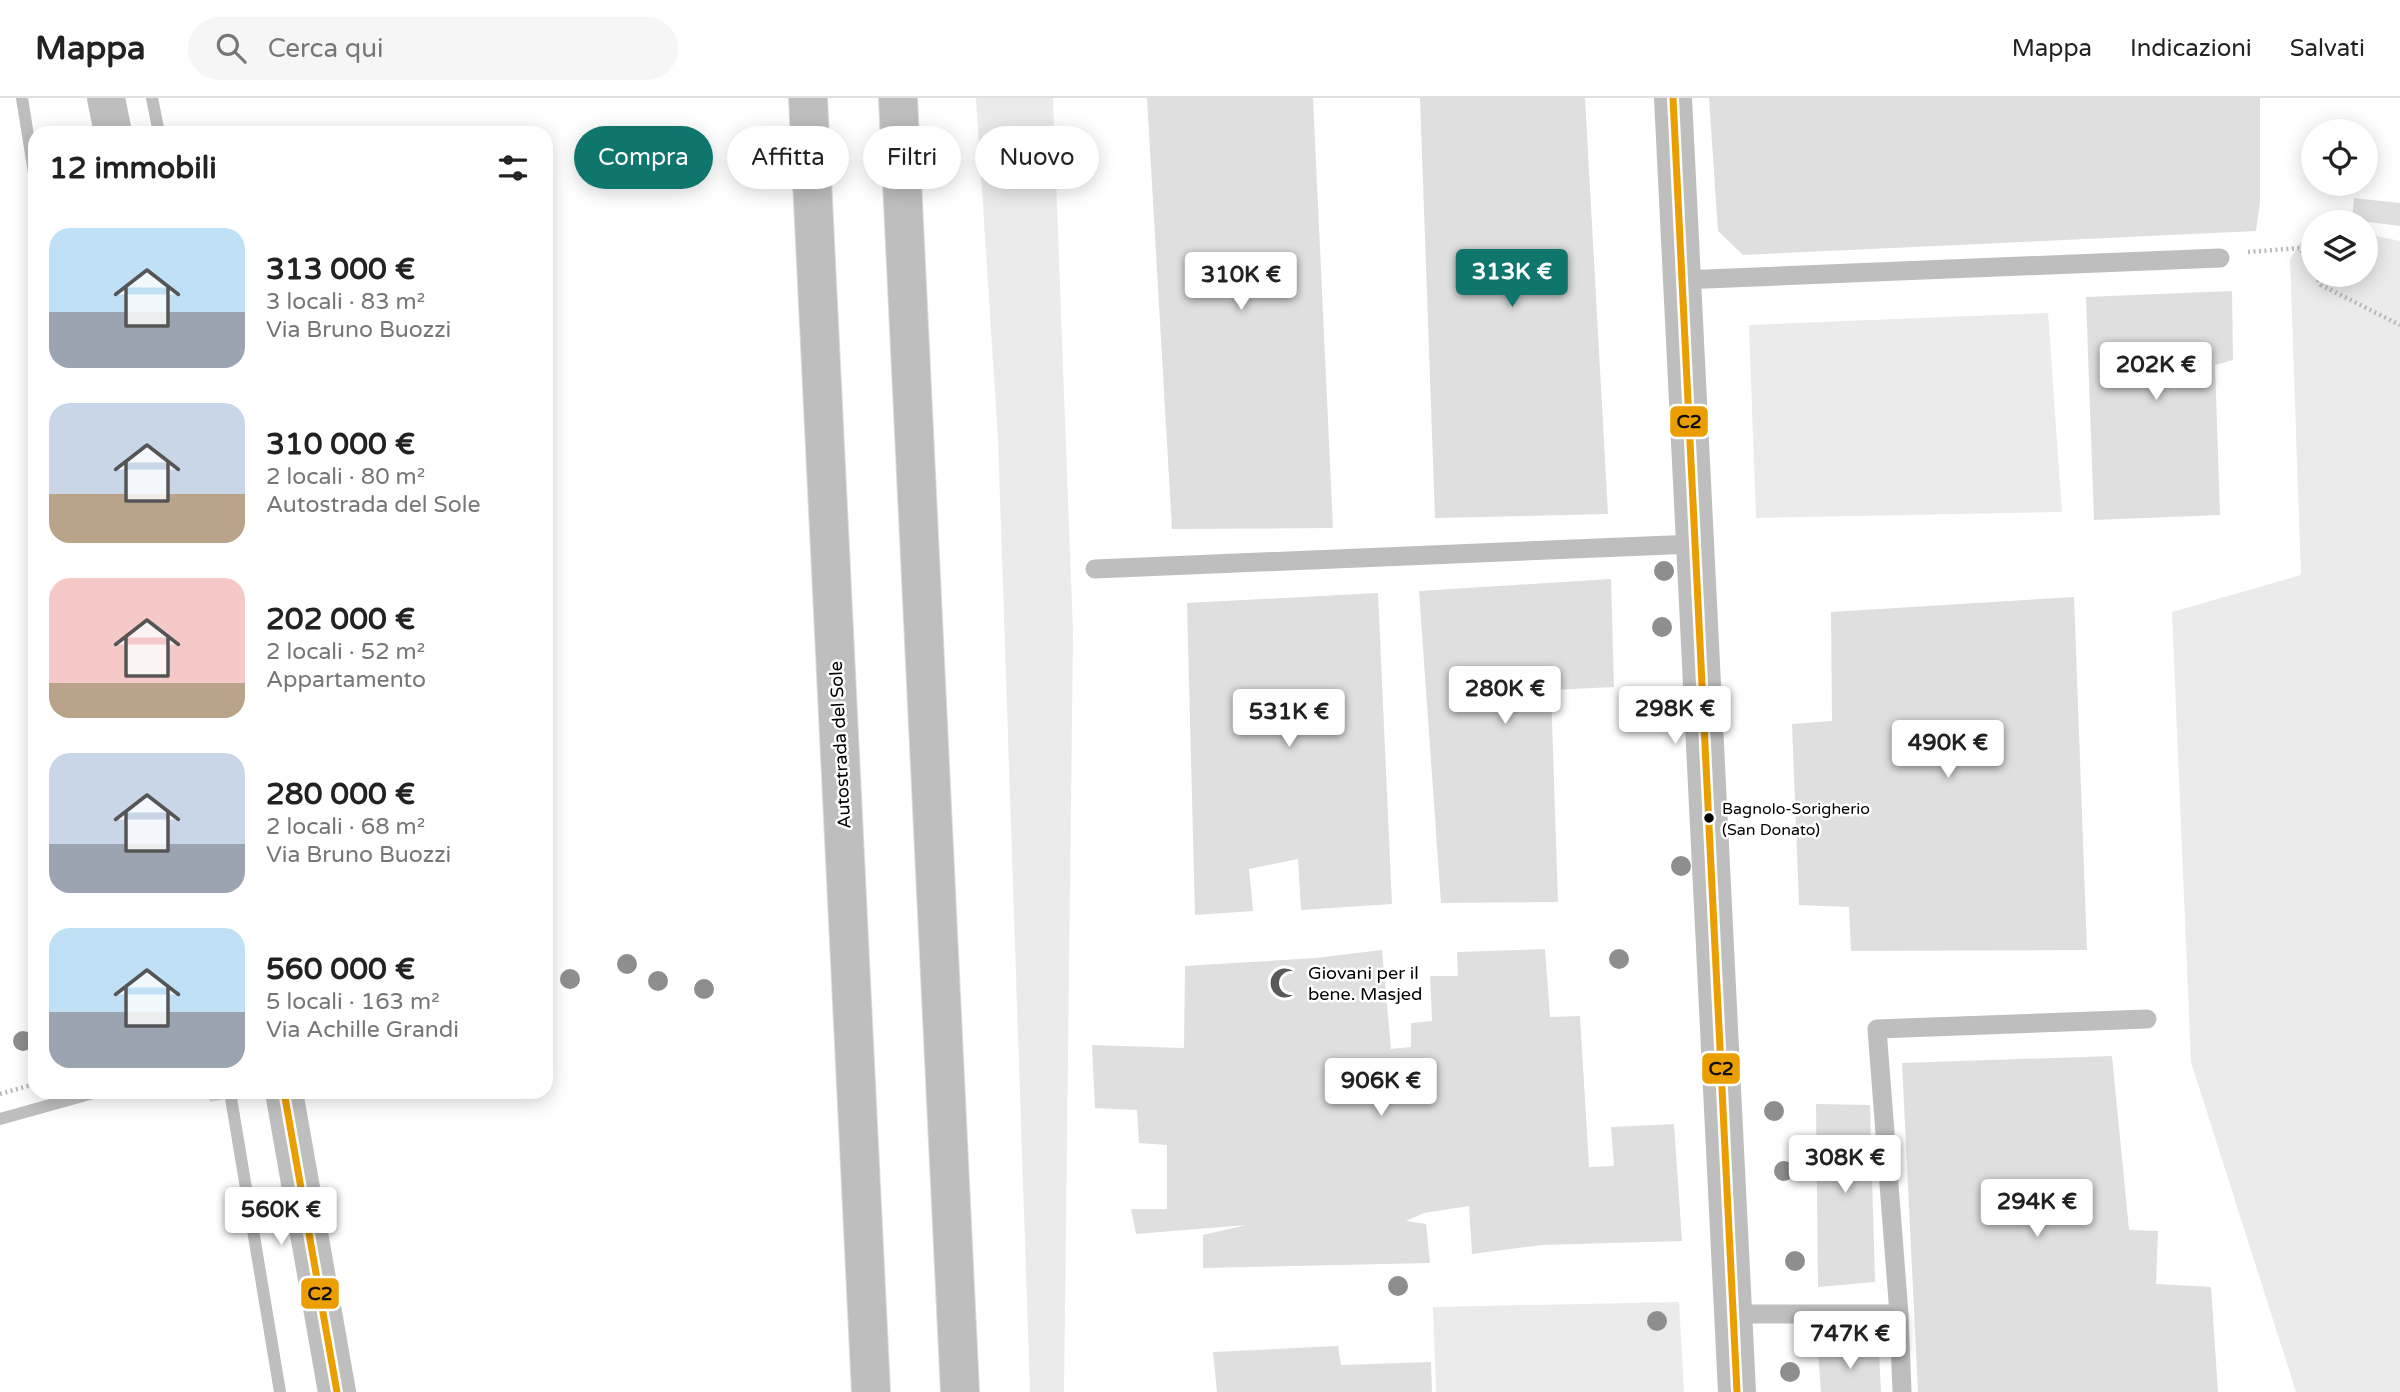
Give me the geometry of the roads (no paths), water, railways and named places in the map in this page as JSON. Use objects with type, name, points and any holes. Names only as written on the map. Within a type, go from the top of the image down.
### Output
[{"type":"main road","points":[[106,98],[112,126]]},
{"type":"main road","name":"Autostrada del Sole","points":[[808,98],[871,1392]]},
{"type":"main road","points":[[898,98],[960,1392]]},
{"type":"main road","points":[[1672,98],[1737,1392]]},
{"type":"main road","points":[[285,1099],[337,1392]]},
{"type":"lane","points":[[1682,280],[2220,258]]},
{"type":"lane","points":[[1095,569],[1694,544]]},
{"type":"lane","points":[[1902,1392],[1899,1314],[1877,1029],[2147,1020]]},
{"type":"lane","points":[[1732,1314],[1899,1314]]},
{"type":"waterway","points":[[22,98],[28,135]]},
{"type":"waterway","points":[[152,98],[158,126]]},
{"type":"waterway","points":[[0,1119],[72,1099]]},
{"type":"waterway","points":[[231,1099],[280,1392]]},
{"type":"place","name":"Bagnolo-Sorigherio (San Donato)","points":[[1709,818]]},
{"type":"place","name":"Giovani per il bene. Masjed","points":[[1285,983]]}]
